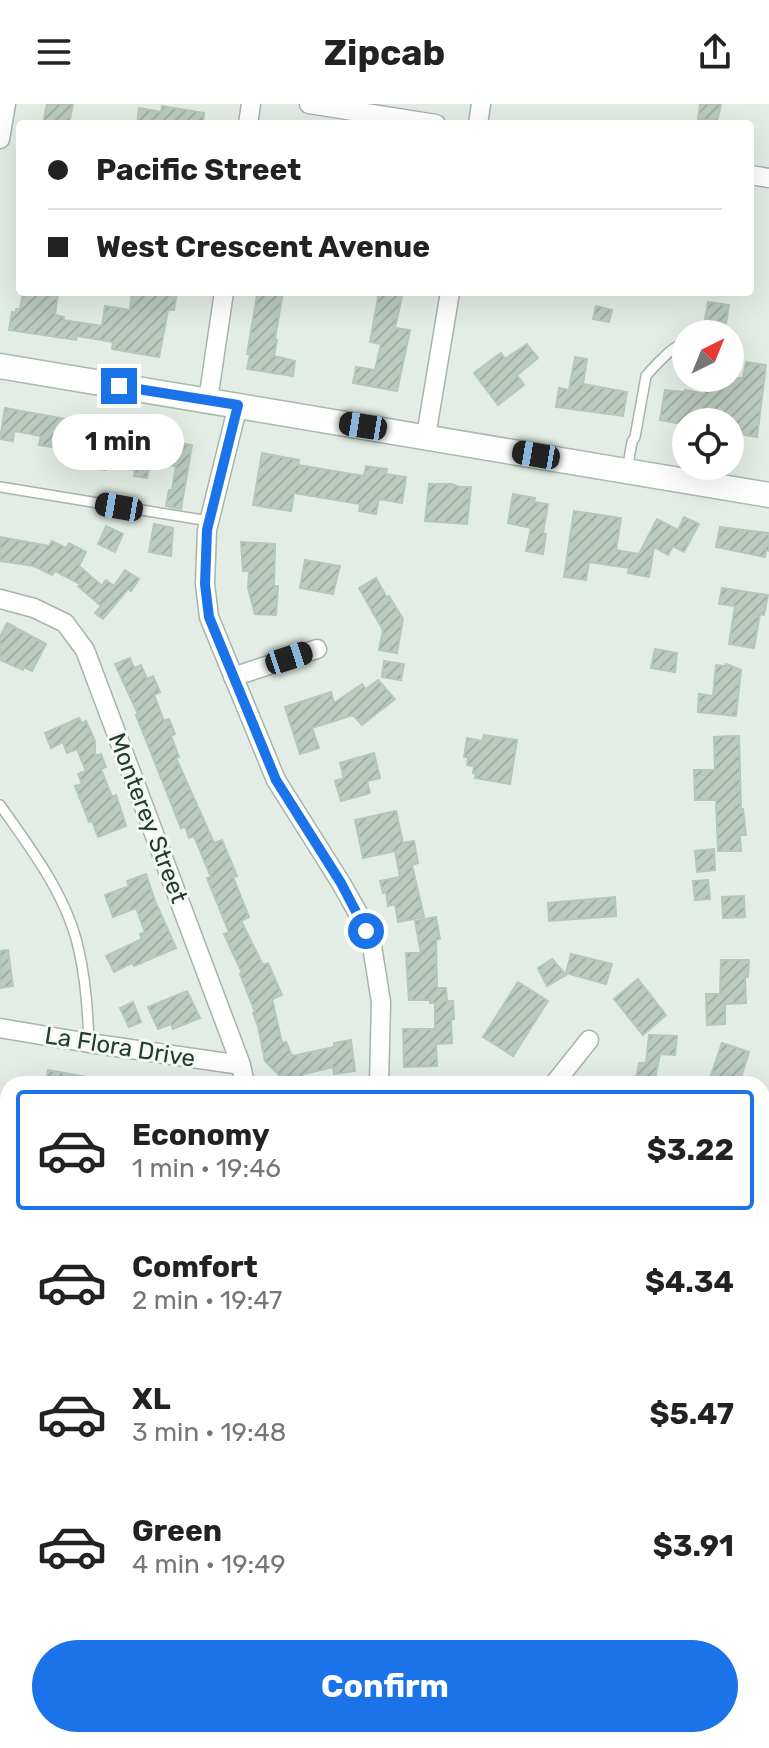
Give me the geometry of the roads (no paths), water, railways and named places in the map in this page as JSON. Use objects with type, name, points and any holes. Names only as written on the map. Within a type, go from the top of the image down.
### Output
[{"type":"street","points":[[0,139],[6,104]]},
{"type":"street","points":[[309,104],[411,120]]},
{"type":"street","points":[[208,400],[223,296]]},
{"type":"street","points":[[426,436],[449,296]]},
{"type":"street","points":[[0,366],[769,495]]},
{"type":"street","points":[[238,405],[207,530],[205,584],[209,617],[276,780],[341,883],[372,946],[381,1002],[379,1076]]},
{"type":"street","name":"Monterey Street","points":[[0,599],[34,608],[65,623],[85,650],[243,1076]]},
{"type":"street","points":[[233,677],[317,649]]},
{"type":"street","name":"La Flora Drive","points":[[0,1028],[241,1065]]},
{"type":"street","points":[[560,1076],[589,1040]]},
{"type":"lane","points":[[627,470],[646,376],[672,349]]},
{"type":"lane","points":[[0,487],[209,521]]},
{"type":"lane","points":[[0,805],[45,871],[69,919],[79,950],[89,1043]]}]
